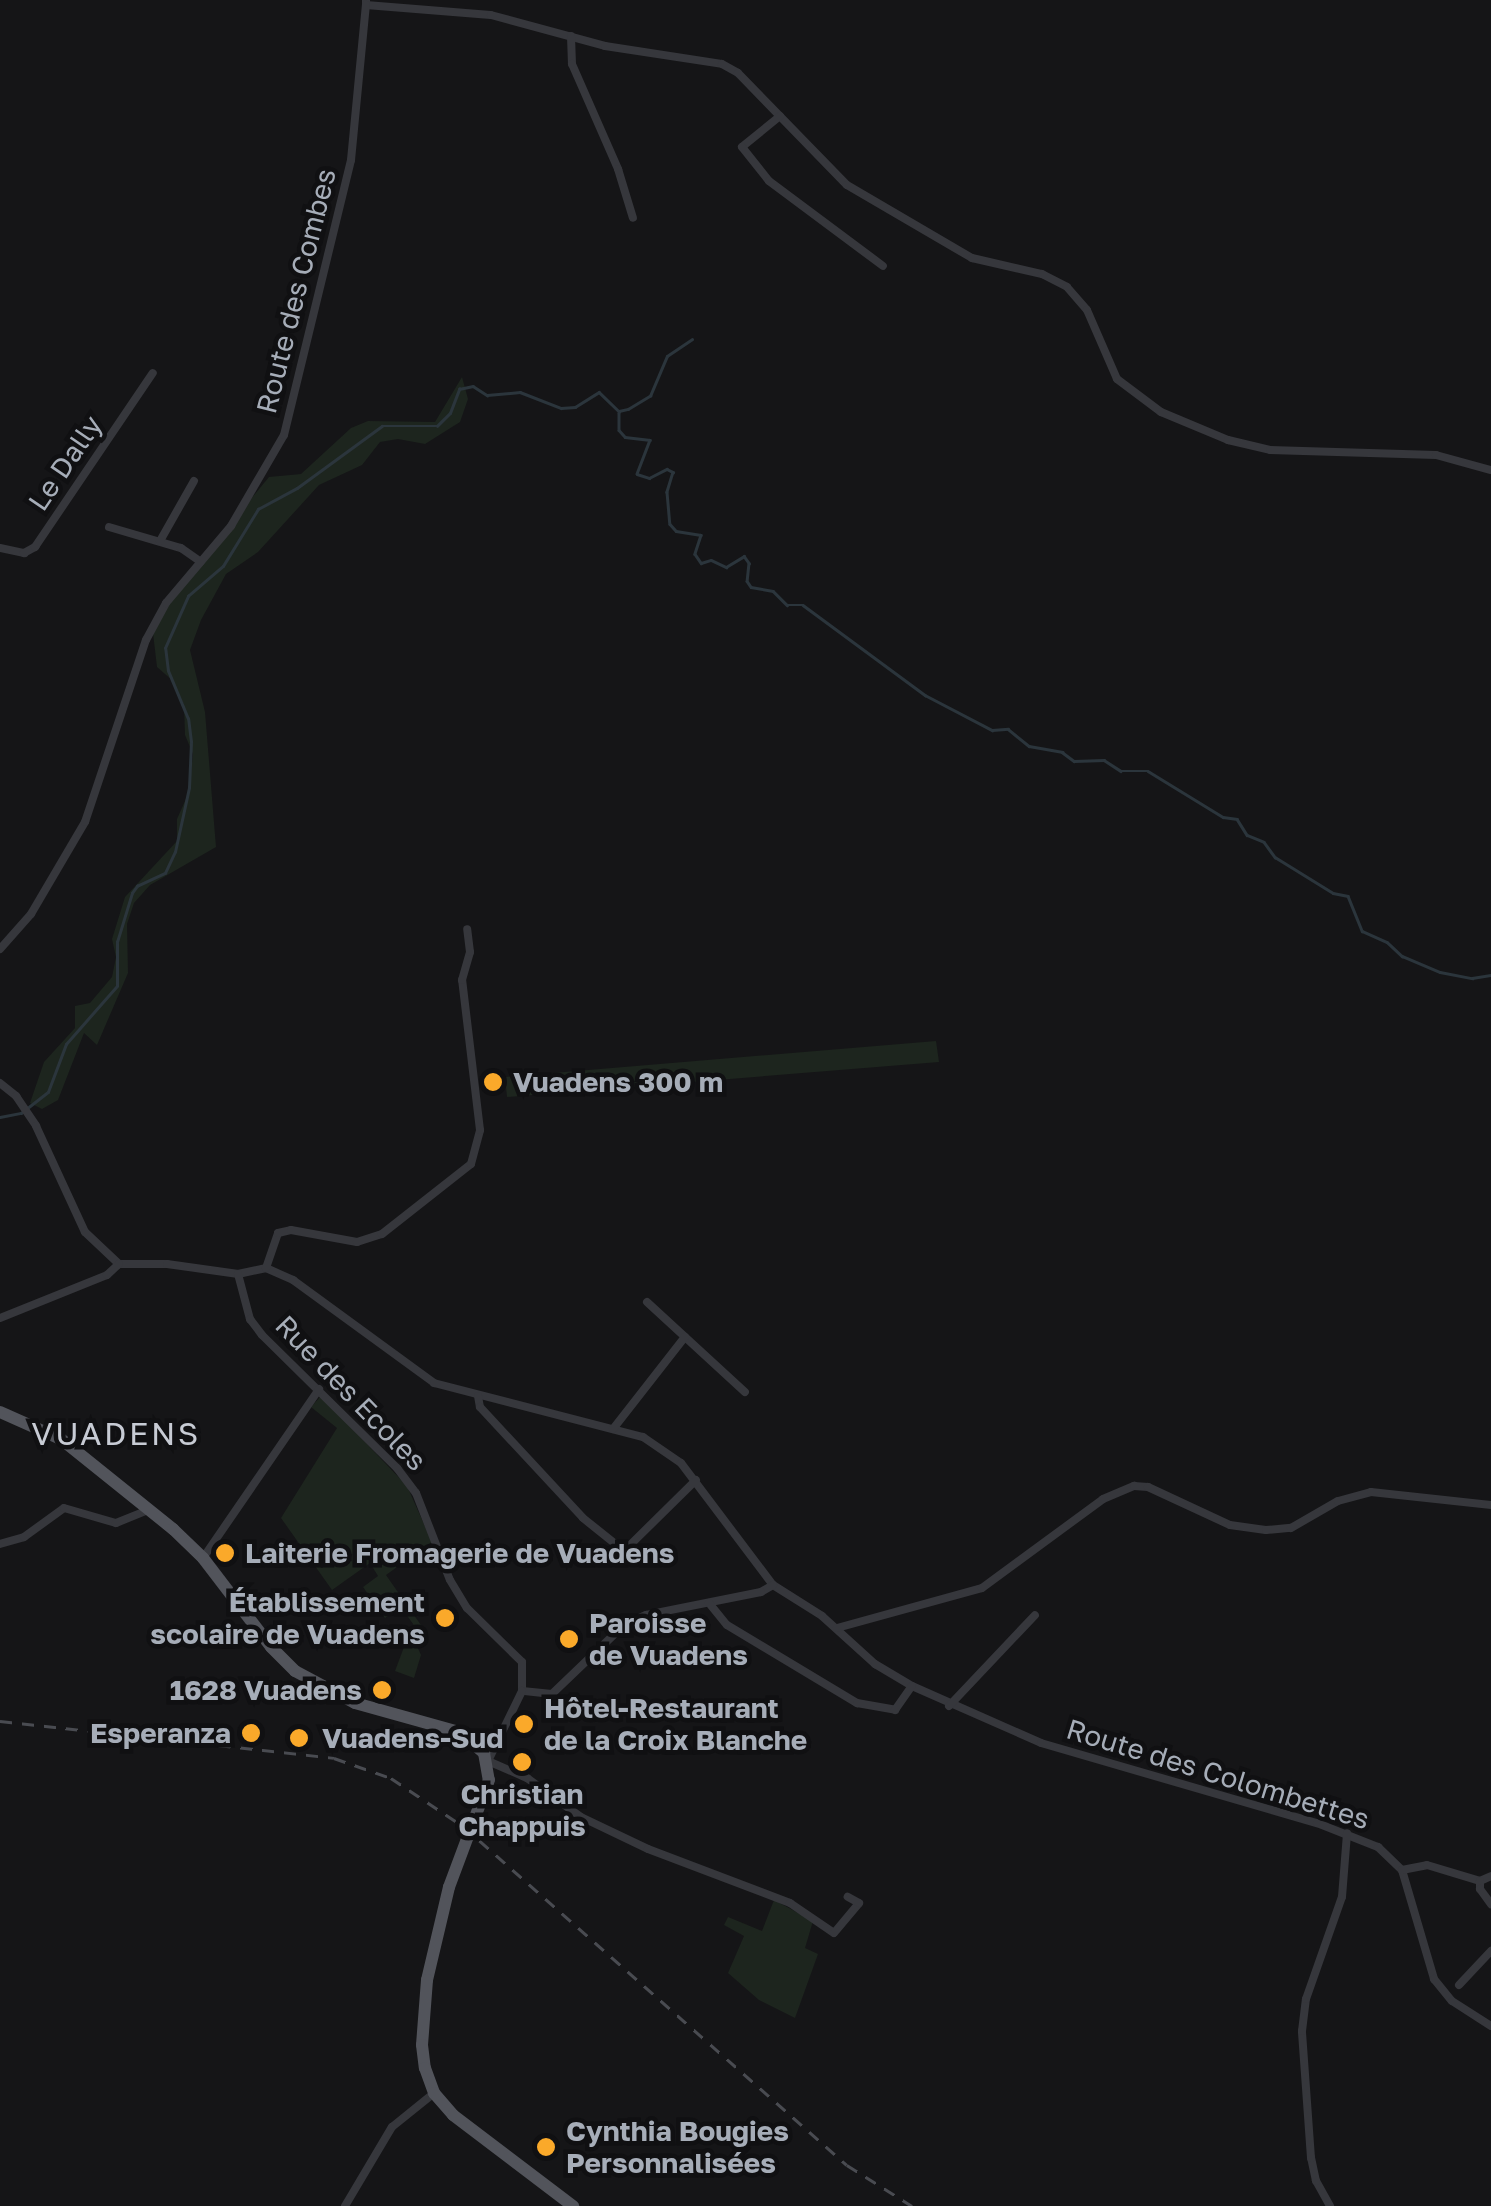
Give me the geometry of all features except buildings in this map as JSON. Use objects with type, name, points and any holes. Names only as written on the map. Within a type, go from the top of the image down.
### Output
[{"type":"main road","points":[[0,1412],[61,1439],[150,1509],[204,1558],[271,1648],[299,1674],[355,1703],[459,1732],[476,1744],[488,1762],[489,1780],[449,1887],[427,1983],[422,2045],[434,2093],[453,2115],[573,2206]]},
{"type":"street","points":[[366,3],[491,15],[605,46],[722,64],[780,116],[847,186],[964,254],[1042,274],[1067,287],[1086,310],[1117,379],[1162,412],[1228,440],[1270,450],[1436,454],[1491,470]]},
{"type":"street","name":"Route des Combes","points":[[0,950],[31,914],[86,822],[146,640],[166,602],[245,505],[284,435],[351,160],[366,3]]},
{"type":"street","points":[[571,36],[572,64],[618,170],[633,218]]},
{"type":"street","points":[[780,116],[742,147],[768,182],[883,266]]},
{"type":"street","name":"Le Dally","points":[[0,548],[24,553],[34,547],[152,373]]},
{"type":"street","points":[[160,541],[194,481]]},
{"type":"street","points":[[109,527],[181,548],[200,562]]},
{"type":"street","points":[[0,1082],[30,1115],[76,1218],[97,1248],[120,1264],[167,1264],[238,1274],[266,1268],[278,1234],[291,1230],[358,1242],[382,1234],[471,1164],[480,1130],[462,980],[470,952],[467,929]]},
{"type":"street","points":[[0,1318],[106,1275],[120,1264]]},
{"type":"street","name":"Route des Colombettes","points":[[266,1268],[293,1280],[413,1371],[455,1392],[614,1429],[666,1449],[696,1480],[773,1586],[836,1628],[875,1664],[912,1686],[950,1706],[1062,1750],[1378,1846],[1402,1870]]},
{"type":"street","name":"Rue des Ecoles","points":[[238,1274],[250,1319],[416,1493],[450,1580],[467,1608],[522,1662],[522,1691]]},
{"type":"street","points":[[647,1302],[745,1392]]},
{"type":"street","points":[[614,1429],[685,1337]]},
{"type":"street","points":[[204,1558],[319,1389]]},
{"type":"street","points":[[478,1396],[480,1407],[583,1518],[624,1551],[696,1480]]},
{"type":"street","points":[[836,1628],[982,1588],[1104,1499],[1134,1486],[1148,1487],[1230,1525],[1266,1530],[1291,1528],[1338,1501],[1370,1492],[1491,1505]]},
{"type":"street","points":[[0,1544],[24,1537],[64,1508],[116,1523],[150,1509]]},
{"type":"street","points":[[773,1586],[632,1620],[552,1694],[522,1691],[488,1762],[528,1778],[581,1816],[648,1849],[790,1903],[834,1933],[839,1933],[859,1903],[848,1896]]},
{"type":"street","points":[[708,1602],[727,1625],[856,1703],[896,1710],[912,1686]]},
{"type":"street","points":[[950,1706],[1035,1615]]},
{"type":"street","points":[[1330,2206],[1313,2170],[1302,2031],[1306,1999],[1342,1897],[1346,1834]]},
{"type":"street","points":[[1491,1876],[1480,1881],[1428,1865],[1402,1870],[1434,1979],[1452,2002],[1491,2026]]},
{"type":"street","points":[[1480,1881],[1480,1890],[1491,1904]]},
{"type":"street","points":[[1459,1985],[1491,1951]]},
{"type":"street","points":[[345,2206],[392,2127],[434,2093]]},
{"type":"shaded area","points":[[462,377],[468,399],[460,422],[425,444],[398,439],[380,442],[362,465],[319,485],[258,552],[226,574],[190,650],[205,712],[216,847],[150,885],[134,903],[127,924],[128,973],[97,1045],[84,1033],[58,1100],[42,1109],[30,1103],[44,1062],[75,1028],[75,1006],[90,1003],[112,977],[116,957],[112,939],[125,897],[177,841],[177,819],[189,792],[193,754],[185,735],[184,705],[173,681],[157,667],[153,633],[176,590],[269,477],[301,474],[351,428],[368,421],[435,422]]},
{"type":"shaded area","points":[[936,1041],[939,1062],[507,1097],[505,1077]]},
{"type":"shaded area","points":[[321,1396],[407,1486],[432,1542],[386,1575],[423,1628],[418,1631],[401,1607],[385,1618],[363,1587],[378,1576],[370,1563],[332,1590],[281,1518],[337,1428],[311,1407]]},
{"type":"shaded area","points":[[410,1631],[421,1655],[414,1678],[395,1671]]},
{"type":"shaded area","points":[[774,1900],[813,1921],[805,1948],[818,1954],[795,2018],[759,2000],[728,1973],[744,1936],[724,1925],[728,1917],[762,1931]]},
{"type":"waterway","points":[[0,1117],[21,1113],[48,1092],[66,1044],[117,986],[117,942],[132,893],[137,886],[165,873],[175,852],[189,788],[191,742],[188,719],[168,671],[165,648],[188,596],[223,566],[258,509],[297,488],[382,426],[437,426],[450,413],[459,389],[473,386],[487,395],[520,392],[561,408],[575,407],[599,392],[619,411],[628,409],[650,396],[667,356],[692,339]]},
{"type":"waterway","points":[[619,413],[619,430],[625,437],[650,440],[637,474],[649,478],[667,469],[673,472],[667,492],[670,524],[676,531],[701,535],[695,554],[701,563],[711,560],[726,567],[744,556],[749,563],[747,581],[751,587],[773,591],[787,605],[803,605],[925,695],[992,730],[1008,729],[1029,746],[1062,752],[1074,761],[1104,760],[1121,771],[1148,771],[1223,817],[1237,819],[1247,835],[1264,842],[1275,857],[1333,893],[1348,896],[1362,931],[1387,942],[1402,956],[1440,972],[1472,978],[1491,975]]},
{"type":"railway","points":[[0,1721],[334,1758],[391,1778],[463,1826],[847,2165],[912,2206]]},
{"type":"place","name":"Vuadens 300 m","points":[[493,1082]]},
{"type":"place","name":"Laiterie Fromagerie de Vuadens","points":[[225,1553]]},
{"type":"place","name":"Établissement scolaire de Vuadens","points":[[445,1618]]},
{"type":"place","name":"Paroisse de Vuadens","points":[[569,1639]]},
{"type":"place","name":"1628 Vuadens","points":[[382,1690]]},
{"type":"place","name":"Hôtel-Restaurant de la Croix Blanche","points":[[524,1724]]},
{"type":"place","name":"Esperanza","points":[[251,1733]]},
{"type":"place","name":"Vuadens-Sud","points":[[299,1738]]},
{"type":"place","name":"Christian Chappuis","points":[[522,1762]]},
{"type":"place","name":"Cynthia Bougies Personnalisées","points":[[546,2147]]},
{"type":"district","name":"VUADENS","points":[[116,1433]]}]
